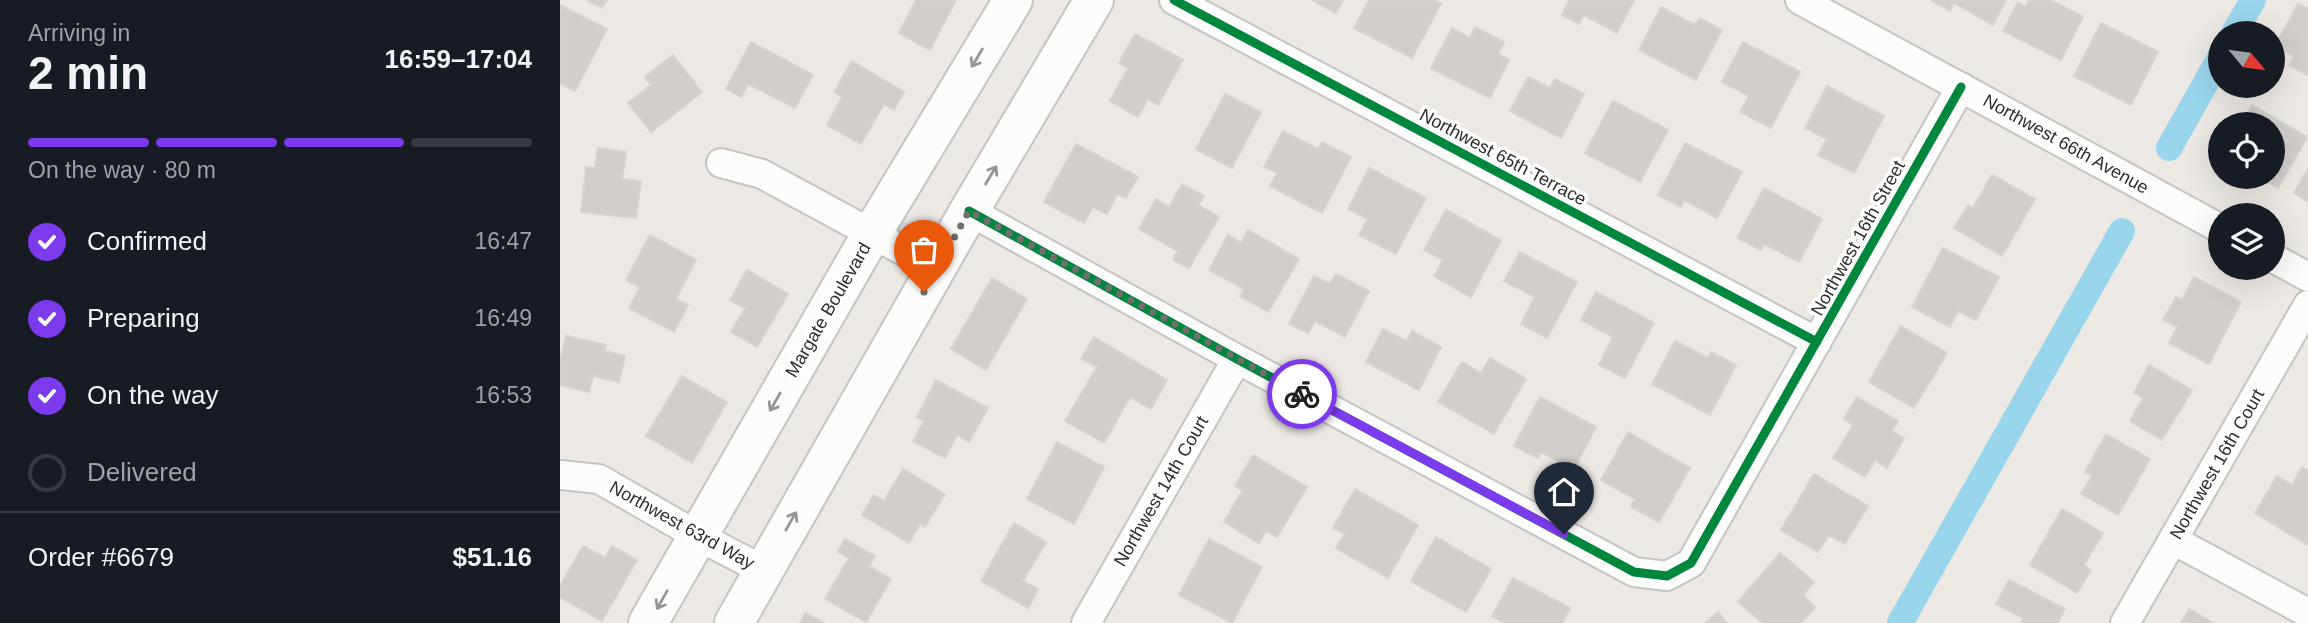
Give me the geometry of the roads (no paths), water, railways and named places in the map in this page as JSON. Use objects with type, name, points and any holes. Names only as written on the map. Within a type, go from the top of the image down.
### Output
[{"type":"street","name":"Margate Boulevard","points":[[649,623],[871,235],[1013,0]]},
{"type":"street","points":[[734,623],[969,211],[1094,0]]},
{"type":"street","name":"Northwest 65th Terrace","points":[[1174,0],[1817,342]]},
{"type":"street","name":"Northwest 66th Avenue","points":[[1800,0],[2208,222]]},
{"type":"street","name":"Northwest 16th Street","points":[[1237,359],[1634,572],[1667,576],[1691,563],[1961,87]]},
{"type":"street","points":[[721,163],[762,174],[937,269]]},
{"type":"street","points":[[969,211],[1237,359]]},
{"type":"street","points":[[2285,265],[2308,277]]},
{"type":"street","name":"Northwest 16th Court","points":[[2125,623],[2308,305]]},
{"type":"street","name":"Northwest 14th Court","points":[[1086,623],[1237,359]]},
{"type":"street","name":"Northwest 63rd Way","points":[[560,475],[599,479],[763,570]]},
{"type":"street","points":[[2173,540],[2308,613]]},
{"type":"waterway","points":[[2241,21],[2253,0]]},
{"type":"waterway","points":[[2169,148],[2208,79]]},
{"type":"waterway","points":[[1900,623],[2122,231]]}]
